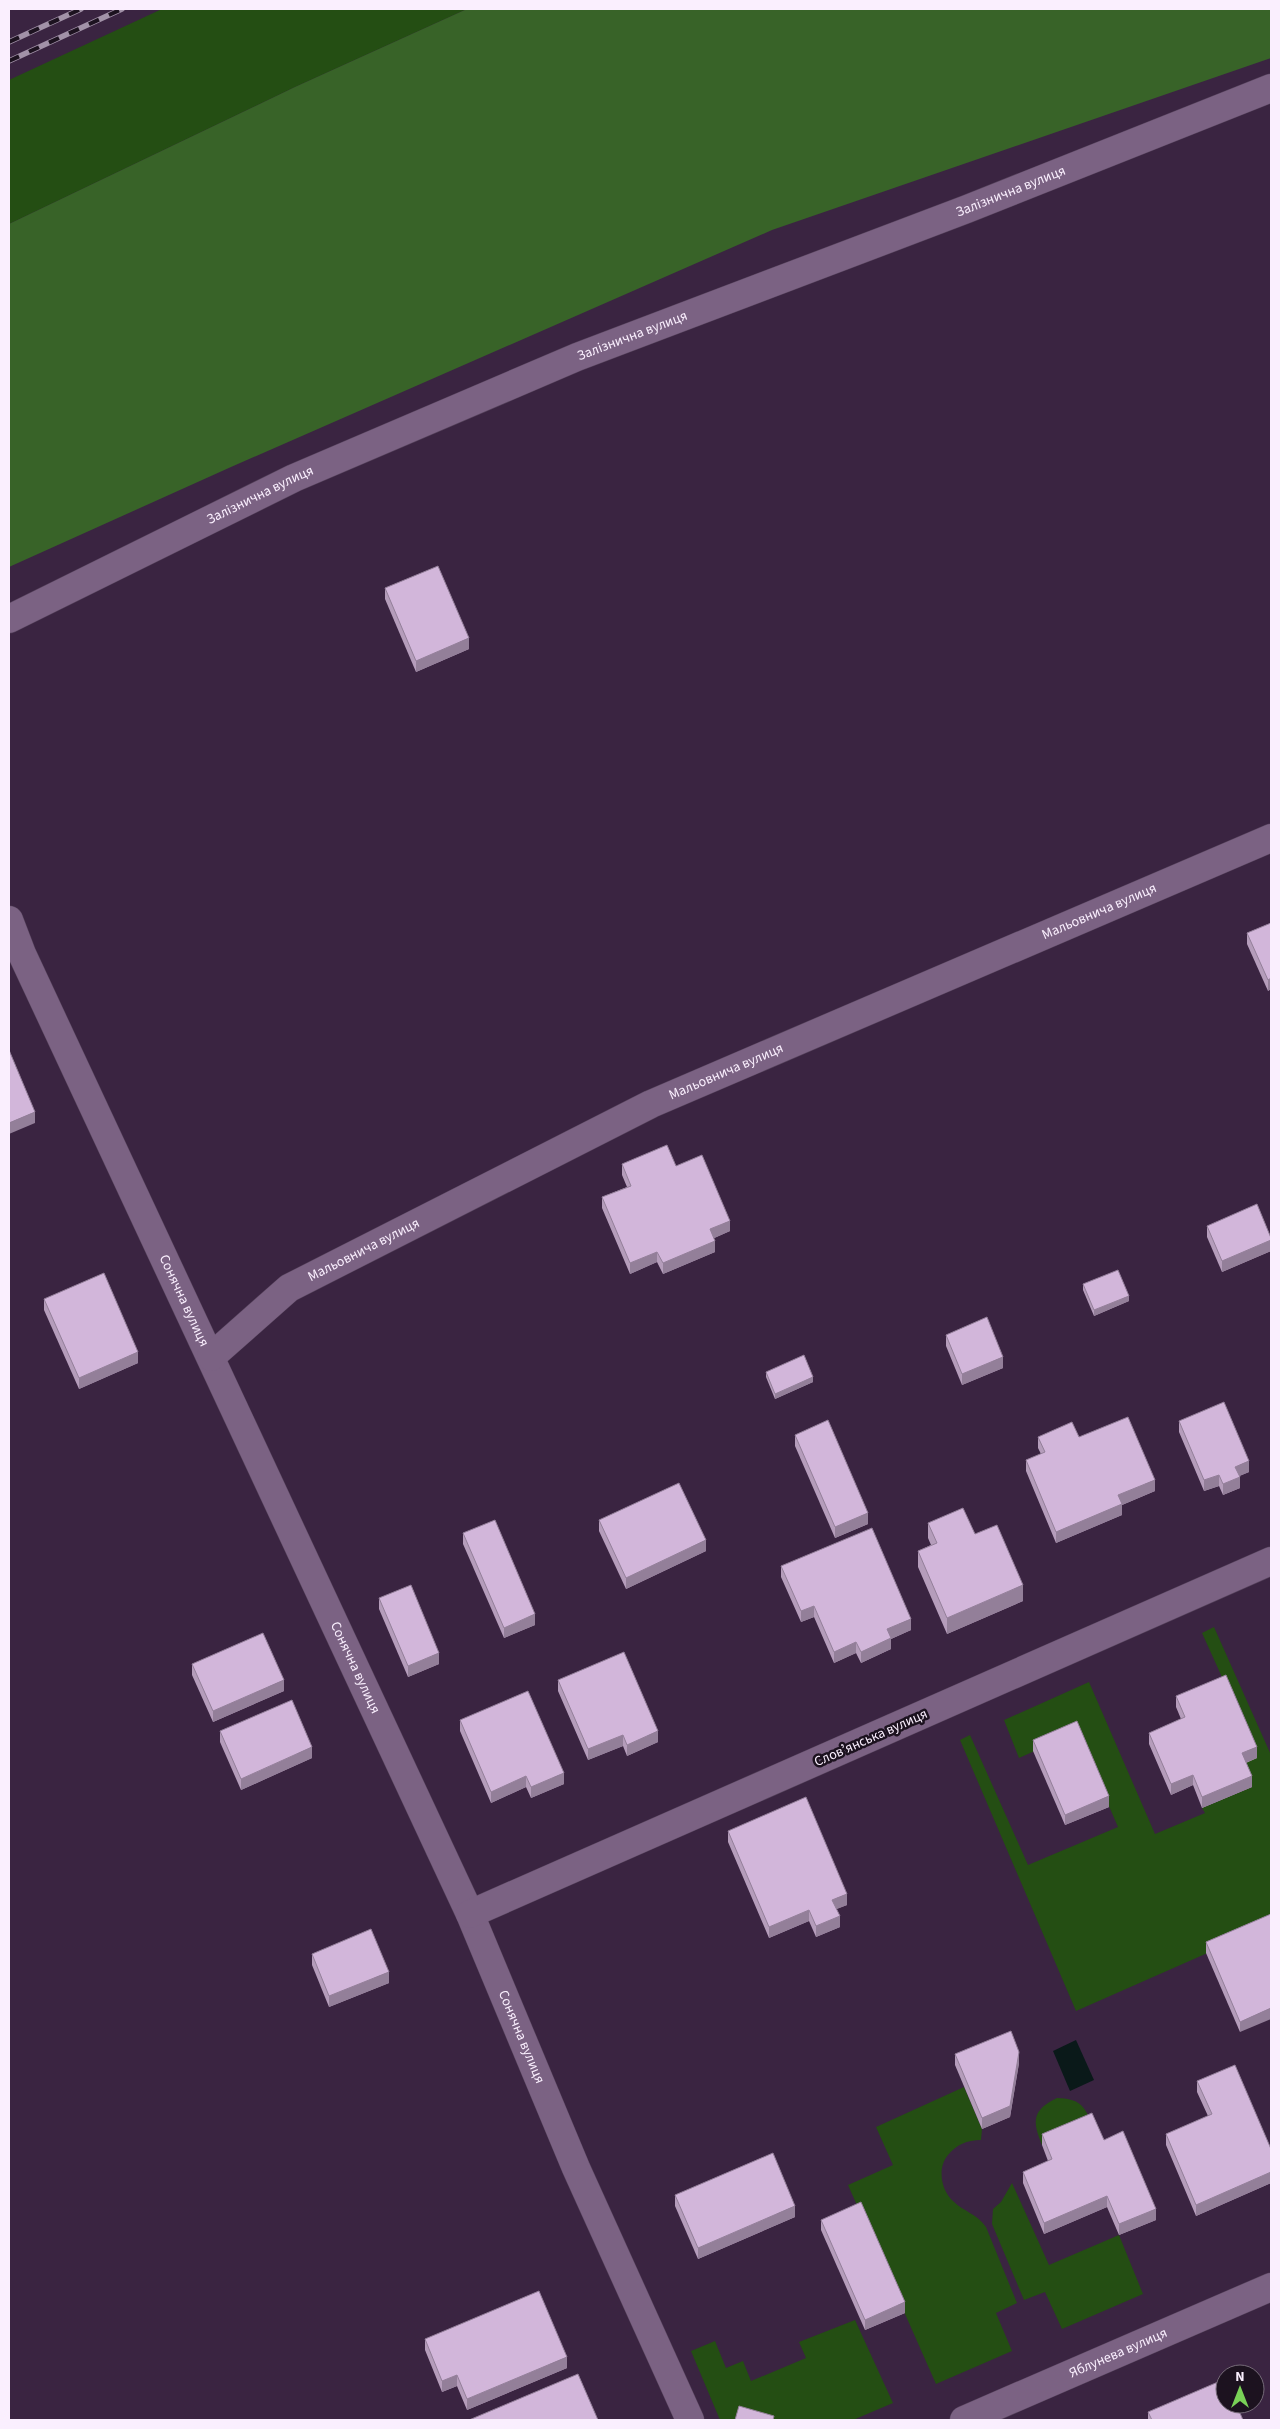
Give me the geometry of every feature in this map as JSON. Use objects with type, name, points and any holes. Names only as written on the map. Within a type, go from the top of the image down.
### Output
[{"type":"street","name":"Залізнична вулиця","points":[[9,619],[294,478],[577,357],[966,209],[1271,88]]},
{"type":"street","name":"Мальовнича вулиця","points":[[211,1357],[289,1288],[651,1104],[1271,838]]},
{"type":"street","name":"Сонячна вулиця","points":[[9,920],[26,963],[470,1914],[576,2168],[690,2420]]},
{"type":"street","name":"Словʼянська вулиця","points":[[470,1914],[1271,1561]]},
{"type":"street","name":"Яблунева вулиця","points":[[964,2420],[1271,2287]]},
{"type":"green space","points":[[162,9],[467,9],[295,87],[9,224],[9,80]]},
{"type":"green space","points":[[467,9],[1271,9],[1271,58],[772,230],[231,467],[9,567],[9,224],[295,87]]},
{"type":"green space","points":[[1214,1627],[1271,1755],[1271,1925],[1076,2011],[960,1740],[970,1735],[1028,1865],[1118,1827],[1077,1732],[1019,1758],[1004,1720],[1089,1682],[1155,1834],[1205,1813],[1202,1808],[1252,1787],[1226,1686],[1202,1633]]},
{"type":"green space","points":[[964,2087],[982,2129],[981,2140],[962,2144],[948,2155],[942,2166],[943,2185],[953,2201],[986,2227],[1017,2303],[996,2313],[1012,2351],[936,2384],[848,2185],[893,2165],[876,2127]]},
{"type":"green space","points":[[1057,2098],[1075,2101],[1083,2107],[1092,2123],[1042,2145],[1037,2129],[1036,2117],[1043,2107]]},
{"type":"green space","points":[[1012,2183],[1049,2265],[1119,2235],[1143,2294],[1062,2329],[1045,2292],[1024,2300],[992,2224],[993,2209],[1001,2202]]},
{"type":"green space","points":[[855,2320],[893,2403],[853,2420],[720,2420],[691,2351],[715,2341],[726,2368],[743,2361],[751,2381],[806,2358],[799,2342]]},
{"type":"shaded area","points":[[1076,2040],[1094,2080],[1070,2091],[1053,2051]]},
{"type":"building","points":[[438,566],[469,638],[416,661],[385,588]]},
{"type":"building","points":[[1271,923],[1271,978],[1268,980],[1247,933]]},
{"type":"building","points":[[9,1050],[35,1112],[9,1123]]},
{"type":"building","points":[[667,1145],[676,1166],[702,1155],[730,1221],[710,1229],[715,1241],[663,1263],[657,1252],[630,1263],[602,1197],[631,1186],[622,1164]]},
{"type":"building","points":[[1257,1204],[1271,1240],[1222,1261],[1207,1226]]},
{"type":"building","points":[[1118,1270],[1129,1296],[1094,1310],[1083,1284]]},
{"type":"building","points":[[104,1273],[138,1352],[79,1378],[44,1299]]},
{"type":"building","points":[[987,1317],[1003,1357],[962,1374],[946,1335]]},
{"type":"building","points":[[804,1355],[813,1377],[775,1394],[766,1372]]},
{"type":"building","points":[[1224,1402],[1249,1461],[1235,1467],[1240,1477],[1223,1484],[1219,1475],[1204,1480],[1179,1421]]},
{"type":"building","points":[[1128,1417],[1155,1480],[1118,1495],[1122,1504],[1056,1532],[1026,1460],[1045,1452],[1038,1437],[1072,1422],[1079,1437]]},
{"type":"building","points":[[828,1420],[868,1513],[835,1527],[795,1435]]},
{"type":"building","points":[[679,1483],[706,1540],[626,1578],[599,1520]]},
{"type":"building","points":[[963,1508],[975,1534],[997,1525],[1023,1585],[947,1618],[918,1551],[937,1543],[928,1523]]},
{"type":"building","points":[[495,1520],[535,1614],[504,1628],[463,1533]]},
{"type":"building","points":[[872,1528],[911,1619],[887,1629],[891,1638],[861,1652],[856,1642],[834,1652],[814,1606],[801,1611],[781,1566]]},
{"type":"building","points":[[411,1585],[439,1653],[408,1666],[379,1598]]},
{"type":"building","points":[[263,1633],[284,1680],[213,1711],[192,1664]]},
{"type":"building","points":[[624,1652],[658,1731],[627,1745],[623,1735],[588,1749],[558,1680]]},
{"type":"building","points":[[1226,1675],[1257,1747],[1242,1753],[1252,1776],[1202,1797],[1193,1775],[1171,1784],[1149,1733],[1185,1717],[1176,1696]]},
{"type":"building","points":[[528,1691],[564,1773],[531,1787],[526,1776],[491,1792],[460,1720]]},
{"type":"building","points":[[292,1700],[312,1747],[241,1779],[220,1731]]},
{"type":"building","points":[[1077,1721],[1109,1796],[1065,1815],[1033,1740]]},
{"type":"building","points":[[806,1797],[847,1894],[832,1900],[840,1916],[816,1926],[809,1910],[769,1927],[728,1831]]},
{"type":"building","points":[[1271,1914],[1271,2008],[1240,2022],[1206,1942]]},
{"type":"building","points":[[371,1929],[389,1972],[329,1996],[312,1954]]},
{"type":"building","points":[[1011,2031],[1019,2052],[1010,2106],[982,2118],[955,2054]]},
{"type":"building","points":[[1235,2065],[1271,2149],[1271,2172],[1196,2205],[1166,2134],[1212,2114],[1197,2081]]},
{"type":"building","points":[[1092,2113],[1104,2140],[1123,2131],[1156,2209],[1119,2224],[1107,2196],[1044,2223],[1023,2172],[1052,2159],[1042,2134]]},
{"type":"building","points":[[773,2153],[795,2206],[698,2248],[675,2195]]},
{"type":"building","points":[[861,2202],[905,2302],[865,2320],[821,2220]]},
{"type":"building","points":[[539,2291],[567,2357],[467,2399],[457,2375],[442,2381],[425,2339]]},
{"type":"building","points":[[578,2374],[598,2420],[469,2420]]},
{"type":"building","points":[[1215,2383],[1215,2414],[1240,2414],[1243,2420],[1152,2420],[1148,2412]]},
{"type":"building","points":[[739,2406],[774,2416],[773,2420],[735,2420]]},
{"type":"railway","points":[[9,42],[81,9]]},
{"type":"railway","points":[[9,61],[122,9]]}]
